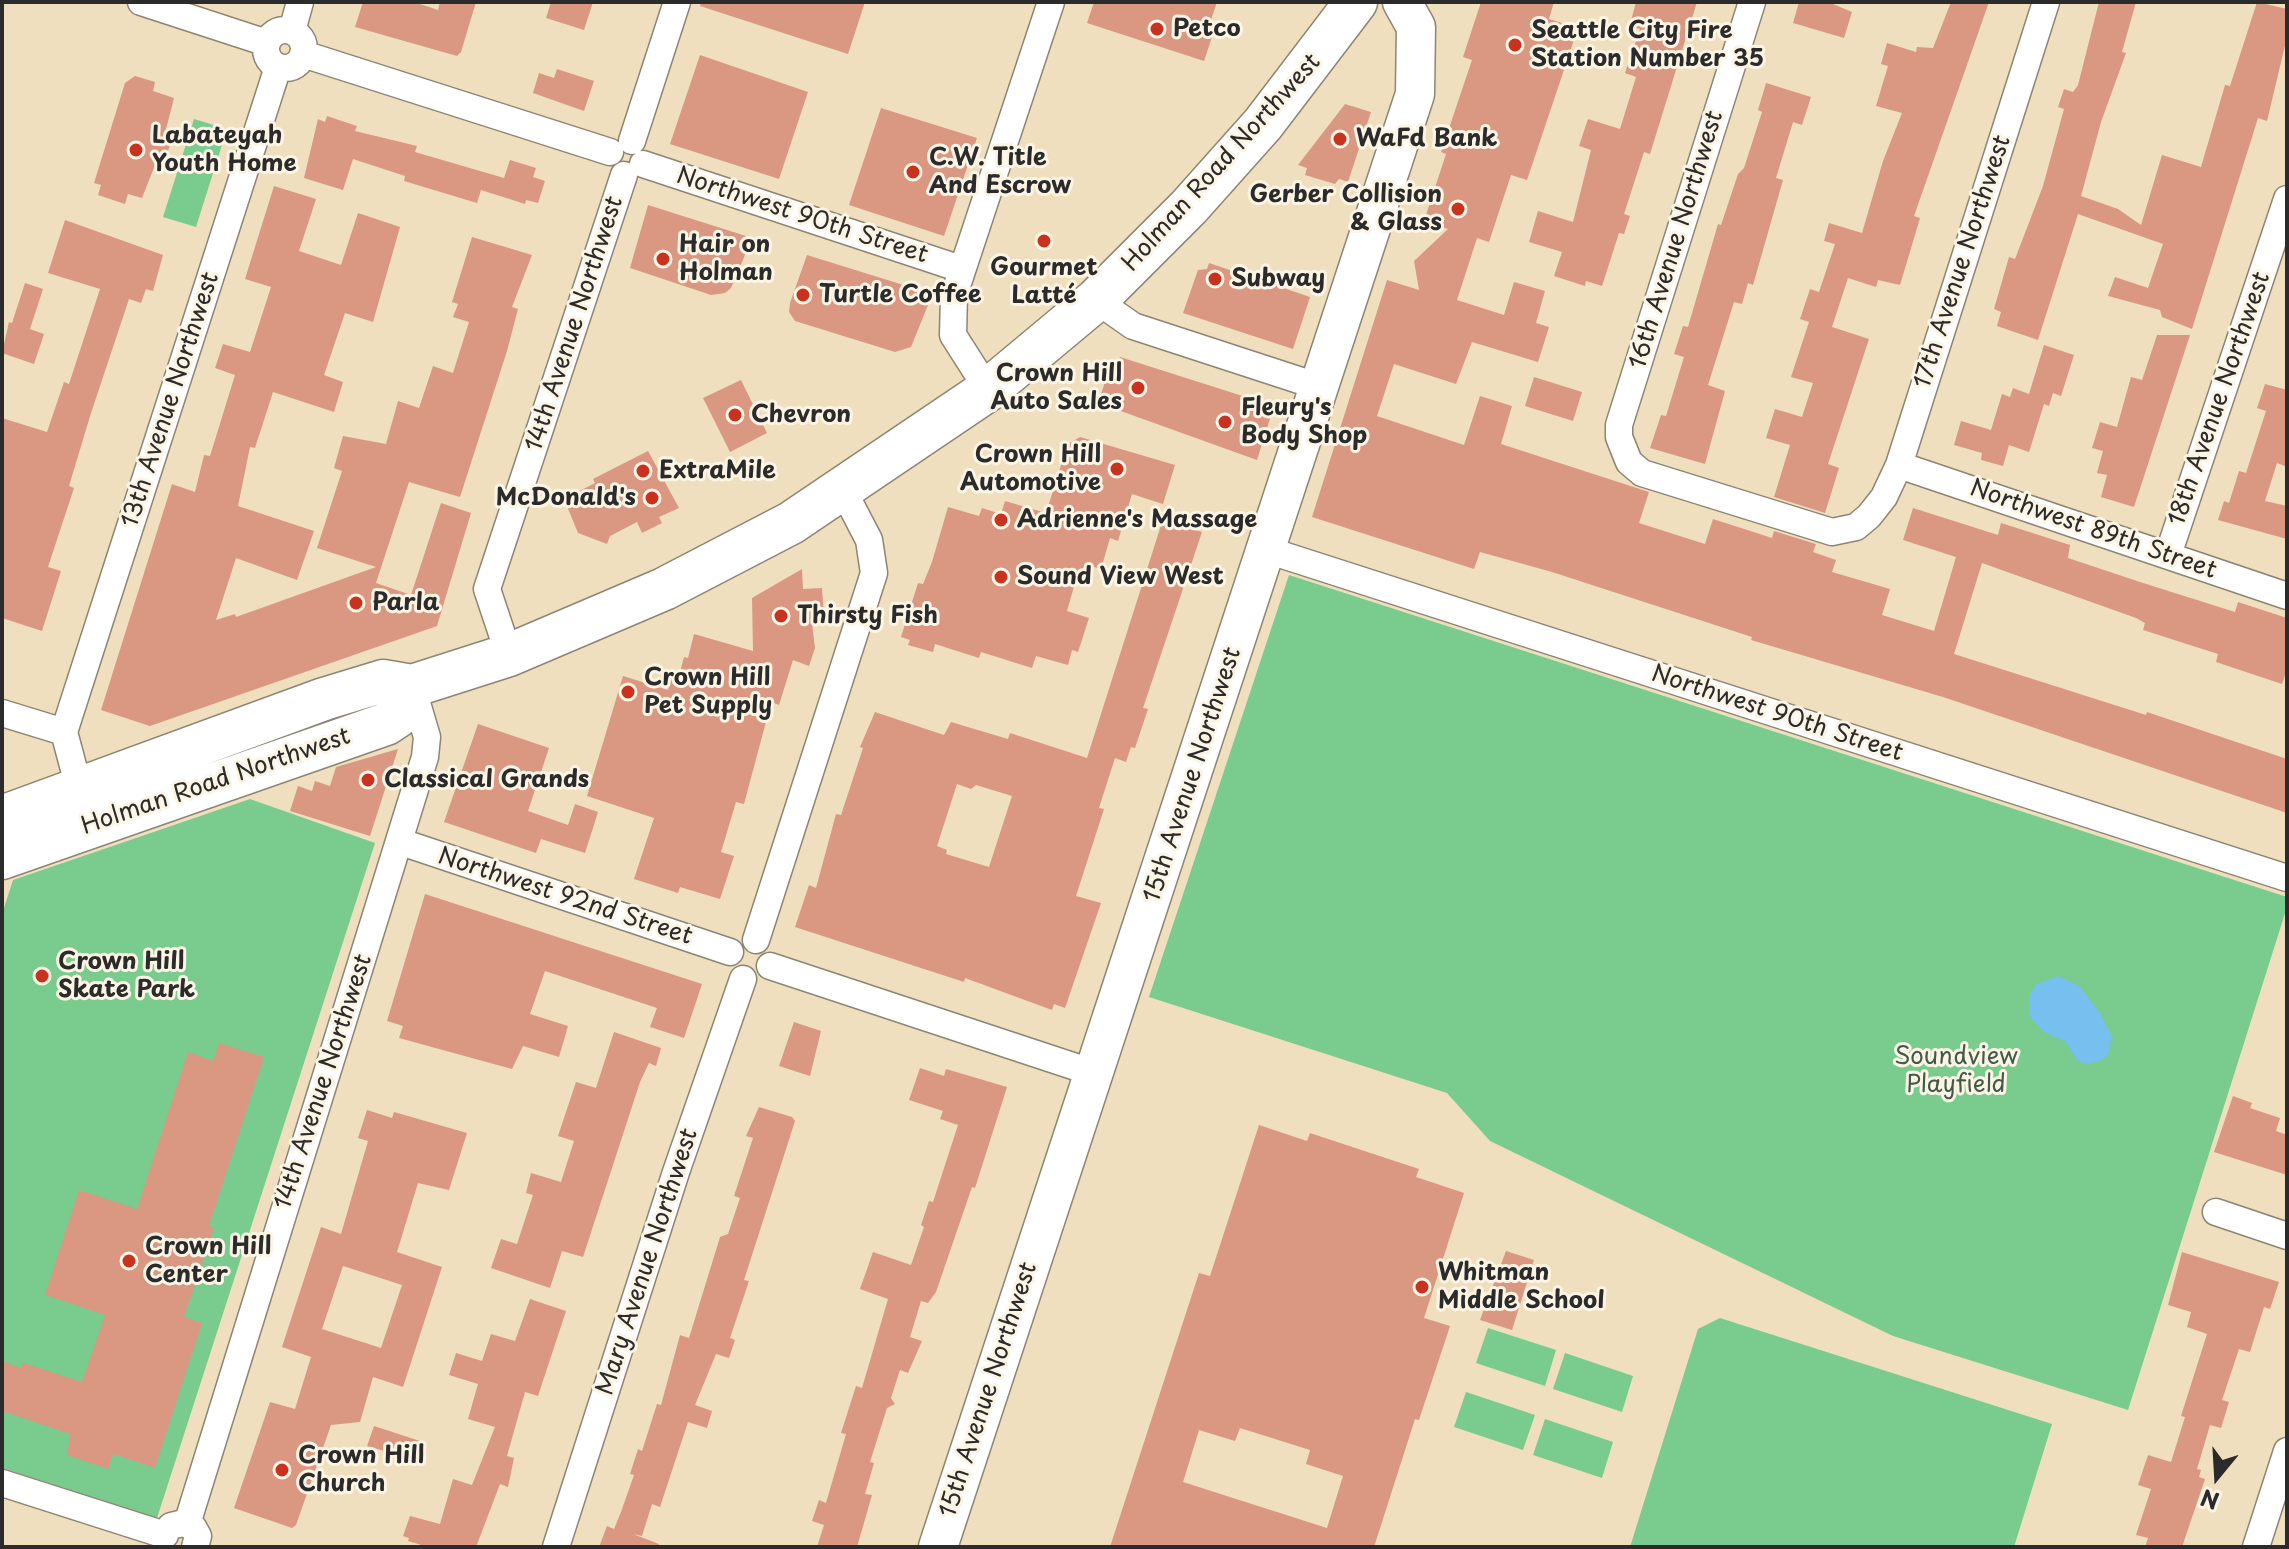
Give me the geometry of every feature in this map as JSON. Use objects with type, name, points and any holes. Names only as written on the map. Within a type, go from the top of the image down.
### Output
[{"type":"main road","name":"Holman Road Northwest","points":[[2,817],[383,681],[412,686],[509,655],[664,589],[791,523],[988,390],[1096,300],[1189,207],[1263,124],[1356,2]]},
{"type":"main road","name":"15th Avenue Northwest","points":[[938,1547],[1415,94],[1416,27],[1402,2]]},
{"type":"main road","points":[[1415,94],[1432,37],[1428,2]]},
{"type":"main road","name":"Holman Road Northwest","points":[[2,858],[386,724],[398,716],[412,686]]},
{"type":"street","points":[[141,2],[267,43]]},
{"type":"street","points":[[297,43],[277,31],[267,43],[267,57],[278,67],[293,66],[297,43],[300,2]]},
{"type":"street","name":"14th Avenue Northwest","points":[[509,655],[487,589],[677,2]]},
{"type":"street","points":[[988,390],[956,343],[951,327],[961,269],[1051,2]]},
{"type":"street","name":"16th Avenue Northwest","points":[[1752,2],[1619,425],[1622,449],[1629,462],[1642,473],[1821,531],[1856,527],[1869,516]]},
{"type":"street","name":"17th Avenue Northwest","points":[[1869,516],[1884,497],[1899,465],[2046,2]]},
{"type":"street","name":"Northwest 90th Street","points":[[297,43],[627,158],[961,269]]},
{"type":"street","name":"13th Avenue Northwest","points":[[64,732],[278,67]]},
{"type":"street","name":"18th Avenue Northwest","points":[[2168,555],[2287,199]]},
{"type":"street","points":[[1096,300],[1133,326],[1320,387]]},
{"type":"street","name":"Northwest 89th Street","points":[[1899,465],[2287,596]]},
{"type":"street","points":[[756,940],[874,573],[869,540],[843,490]]},
{"type":"street","name":"Northwest 90th Street","points":[[1267,550],[2287,878]]},
{"type":"street","name":"14th Avenue Northwest","points":[[186,1541],[428,746],[412,686]]},
{"type":"street","points":[[2,713],[64,732],[79,788]]},
{"type":"street","name":"Northwest 92nd Street","points":[[401,842],[730,952]]},
{"type":"street","points":[[756,940],[769,949],[770,966],[759,978],[743,979],[730,966],[730,952],[739,941],[756,940]]},
{"type":"street","points":[[770,966],[1094,1073]]},
{"type":"street","name":"Mary Avenue Northwest","points":[[556,1547],[676,1172],[743,979]]},
{"type":"street","points":[[2216,1212],[2287,1236]]},
{"type":"street","points":[[2256,1547],[2287,1451]]},
{"type":"street","points":[[2,1483],[186,1541]]},
{"type":"green space","points":[[194,119],[227,129],[196,227],[163,217]]},
{"type":"green space","name":"Soundview Playfield","points":[[1289,575],[2287,897],[2287,907],[2128,1410],[1893,1336],[1490,1141],[1447,1093],[1149,997]]},
{"type":"green space","points":[[250,799],[375,843],[157,1518],[2,1468],[2,914],[13,880]]},
{"type":"green space","points":[[1720,1318],[2052,1424],[2014,1547],[1630,1547],[1698,1329]]},
{"type":"green space","points":[[1488,1328],[1556,1350],[1545,1386],[1476,1363]]},
{"type":"green space","points":[[1565,1353],[1633,1376],[1622,1412],[1553,1389]]},
{"type":"green space","points":[[1466,1392],[1535,1415],[1523,1450],[1454,1427]]},
{"type":"green space","points":[[1545,1419],[1613,1442],[1602,1478],[1533,1455]]},
{"type":"water","points":[[2058,976],[2079,986],[2100,1013],[2112,1037],[2108,1054],[2102,1060],[2085,1064],[2077,1060],[2065,1041],[2045,1033],[2029,1016],[2030,994],[2037,984]]},
{"type":"building","points":[[363,2],[414,2],[438,10],[440,2],[476,2],[461,52],[457,56],[355,27]]},
{"type":"building","points":[[551,2],[593,2],[584,30],[546,18]]},
{"type":"building","points":[[701,2],[865,2],[848,54],[700,6]]},
{"type":"building","name":"Petco","points":[[1094,2],[1217,2],[1206,35],[1212,37],[1204,61],[1087,23]]},
{"type":"building","points":[[1481,2],[1554,2],[1549,19],[1578,28],[1527,180],[1511,175],[1489,242],[1477,238],[1457,300],[1504,315],[1514,282],[1545,291],[1536,323],[1549,327],[1538,362],[1472,342],[1456,384],[1394,364],[1377,416],[1464,445],[1480,396],[1512,406],[1501,444],[1649,492],[1639,523],[1705,544],[1713,519],[1772,538],[1774,531],[1816,544],[1813,552],[1836,560],[1832,572],[1890,589],[1882,615],[1934,631],[1956,557],[1903,540],[1913,508],[1998,535],[2001,523],[2070,545],[2068,558],[2140,582],[2235,612],[2238,602],[2287,618],[2287,670],[2282,684],[2216,662],[2218,654],[2143,630],[2145,623],[2136,618],[1982,563],[1954,654],[2146,715],[2147,712],[2287,759],[2287,813],[1943,697],[1751,640],[1752,637],[1552,572],[1480,552],[1474,569],[1312,517],[1387,280],[1419,290],[1414,261],[1448,229],[1424,221],[1446,154],[1441,152],[1472,60],[1463,57]]},
{"type":"building","points":[[1636,2],[1697,2],[1650,154],[1644,152],[1624,214],[1630,216],[1624,234],[1619,233],[1602,286],[1586,281],[1585,286],[1554,276],[1562,252],[1529,242],[1538,211],[1573,222],[1591,150],[1579,146],[1588,119],[1620,129],[1636,77],[1625,73],[1640,29],[1633,27],[1635,22],[1631,21]]},
{"type":"building","points":[[1799,2],[1828,2],[1852,12],[1844,38],[1793,23]]},
{"type":"building","points":[[1951,2],[1989,2],[1914,216],[1920,218],[1900,285],[1878,280],[1876,287],[1848,278],[1832,327],[1869,339],[1828,464],[1839,468],[1825,513],[1774,497],[1790,445],[1766,438],[1775,409],[1802,417],[1813,383],[1791,377],[1809,322],[1800,319],[1810,289],[1819,292],[1835,244],[1824,241],[1829,223],[1862,233],[1883,161],[1902,113],[1876,106],[1888,66],[1881,64],[1887,43],[1916,52],[1917,47],[1933,48]]},
{"type":"building","points":[[2099,2],[2136,2],[2122,52],[2126,53],[2101,122],[2081,196],[2118,209],[2141,225],[2162,155],[2201,167],[2225,85],[2230,86],[2257,2],[2287,9],[2287,37],[2267,121],[2258,118],[2192,329],[2162,317],[2160,310],[2108,296],[2115,277],[2148,288],[2163,244],[2078,214],[2038,340],[1997,326],[2001,312],[1994,309],[2009,257],[2015,259],[2043,186],[2064,109],[2058,107],[2064,89],[2073,92],[2078,85]]},
{"type":"building","points":[[700,55],[808,92],[779,179],[670,144]]},
{"type":"building","points":[[557,69],[594,81],[584,111],[533,93],[539,73],[554,78]]},
{"type":"building","name":"Labateyah Youth Home","points":[[135,76],[155,82],[153,91],[174,98],[164,137],[172,139],[164,163],[157,160],[142,198],[128,194],[125,204],[98,195],[101,185],[94,183],[125,83]]},
{"type":"building","points":[[1766,83],[1811,97],[1802,125],[1793,122],[1776,178],[1783,180],[1753,285],[1748,283],[1742,304],[1734,302],[1708,385],[1725,391],[1705,464],[1650,448],[1661,415],[1666,416],[1684,357],[1674,354],[1683,326],[1688,327],[1718,224],[1721,225],[1738,174],[1744,168],[1762,112],[1758,110]]},
{"type":"building","name":"WaFd Bank","points":[[1345,104],[1371,112],[1348,182],[1339,179],[1335,184],[1305,175],[1307,168],[1298,165]]},
{"type":"building","name":"C.W. Title And Escrow","points":[[881,108],[977,138],[944,236],[849,205]]},
{"type":"building","points":[[327,116],[357,126],[355,131],[417,146],[415,152],[504,178],[510,160],[536,168],[533,177],[545,181],[538,203],[526,200],[525,204],[481,190],[477,203],[404,181],[405,176],[353,159],[343,190],[304,178],[318,119],[325,122]]},
{"type":"building","points":[[274,186],[316,199],[299,251],[341,265],[358,213],[400,227],[373,322],[345,313],[324,375],[343,382],[334,412],[273,392],[255,448],[250,447],[238,506],[314,531],[297,580],[236,558],[216,620],[235,614],[236,617],[376,567],[317,548],[342,471],[334,468],[343,436],[386,444],[398,401],[419,408],[433,366],[453,373],[469,322],[453,317],[458,304],[452,302],[472,237],[532,255],[512,307],[518,309],[507,351],[460,497],[409,482],[376,583],[411,595],[441,503],[471,513],[437,626],[150,726],[101,710],[172,484],[195,492],[204,455],[210,456],[235,375],[215,368],[223,344],[250,352],[271,287],[245,279]]},
{"type":"building","points":[[648,205],[746,236],[742,249],[747,250],[731,288],[725,293],[711,295],[630,268]]},
{"type":"building","points":[[65,220],[163,255],[153,291],[146,289],[141,303],[129,299],[91,413],[69,486],[74,488],[48,567],[61,571],[42,631],[2,618],[2,418],[47,432],[64,382],[69,384],[100,289],[48,273]]},
{"type":"building","points":[[807,255],[926,292],[923,304],[928,305],[911,347],[895,352],[795,321],[789,312],[790,303]]},
{"type":"building","points":[[1209,263],[1310,297],[1293,349],[1183,313],[1198,270],[1207,269]]},
{"type":"building","points":[[25,283],[43,289],[30,329],[44,334],[34,364],[2,353],[9,322],[12,323]]},
{"type":"building","points":[[2157,335],[2190,335],[2134,507],[2101,497],[2107,475],[2097,473],[2103,451],[2092,448],[2100,422],[2117,427],[2131,377],[2142,380]]},
{"type":"building","points":[[2044,345],[2074,355],[2061,396],[2053,393],[2049,406],[2044,404],[2029,452],[2009,445],[2003,466],[1981,460],[1982,453],[1954,445],[1961,421],[1991,430],[2002,394],[2010,397],[2013,388],[2029,394]]},
{"type":"building","points":[[1120,357],[1274,406],[1257,460],[1104,405],[1101,394],[1105,382],[1114,374]]},
{"type":"building","points":[[1534,377],[1582,392],[1573,421],[1525,406]]},
{"type":"building","name":"Chevron","points":[[741,380],[767,433],[730,452],[703,398]]},
{"type":"building","points":[[2265,384],[2287,390],[2287,467],[2277,463],[2265,501],[2287,506],[2287,539],[2218,520],[2224,501],[2229,503],[2239,471],[2246,473],[2266,411],[2257,408]]},
{"type":"building","name":"Sound View West","points":[[1080,437],[1175,465],[1163,504],[1132,494],[1118,541],[1110,538],[1101,569],[1087,565],[1085,570],[1079,569],[1067,611],[1089,618],[1078,652],[1072,650],[1068,665],[1036,656],[1032,668],[981,652],[979,658],[935,644],[933,652],[908,645],[910,640],[901,637],[918,583],[923,584],[932,562],[948,507],[979,516],[982,508],[1001,514],[1005,501],[1046,513],[1064,456],[1070,443]]},
{"type":"building","points":[[648,451],[679,508],[659,517],[662,523],[642,533],[637,522],[610,536],[607,544],[578,533],[564,499],[595,483],[593,479]]},
{"type":"building","points":[[1163,519],[1202,532],[1143,708],[1148,709],[1135,748],[1131,747],[1126,762],[1115,758],[1099,808],[1104,809],[1076,896],[1101,903],[1065,1008],[1054,1004],[1052,1010],[965,978],[964,982],[795,927],[809,885],[816,888],[836,814],[841,815],[863,748],[860,747],[875,712],[944,735],[951,722],[1008,739],[1010,733],[1087,758]],"holes":[[[957,784],[971,789],[976,785],[1012,796],[989,867],[946,854],[947,850],[937,846]]]},
{"type":"building","points":[[802,569],[803,589],[822,588],[824,617],[812,623],[815,648],[809,666],[793,660],[779,705],[774,703],[767,718],[744,804],[736,802],[721,852],[734,856],[720,899],[680,887],[678,893],[634,879],[654,818],[587,796],[623,676],[668,690],[673,670],[680,672],[684,657],[688,658],[694,634],[753,651],[752,598]]},
{"type":"building","points":[[478,724],[549,748],[528,811],[568,825],[575,804],[598,812],[585,853],[541,839],[536,853],[444,822]]},
{"type":"building","points":[[398,749],[370,836],[290,811],[298,786],[312,791],[315,781],[330,786],[336,767]]},
{"type":"building","points":[[425,894],[702,984],[684,1038],[650,1027],[657,1008],[545,971],[530,1014],[568,1026],[559,1057],[523,1046],[512,1069],[399,1038],[403,1026],[387,1021]]},
{"type":"building","points":[[794,1022],[821,1031],[810,1076],[779,1066]]},
{"type":"building","points":[[614,1032],[661,1048],[656,1066],[649,1063],[640,1082],[583,1257],[562,1251],[550,1288],[491,1268],[501,1239],[517,1244],[533,1195],[526,1193],[531,1173],[561,1182],[574,1141],[558,1136],[576,1082],[596,1088]]},
{"type":"building","name":"Crown Hill Center","points":[[219,1043],[264,1057],[209,1226],[214,1228],[184,1317],[202,1323],[155,1468],[113,1454],[108,1469],[67,1455],[70,1434],[2,1411],[2,1361],[21,1368],[23,1363],[82,1382],[105,1315],[45,1295],[79,1190],[137,1209],[188,1052],[213,1061]]},
{"type":"building","points":[[920,1068],[944,1076],[946,1069],[1007,1087],[975,1188],[972,1187],[936,1292],[928,1303],[921,1301],[910,1337],[922,1341],[908,1373],[900,1370],[891,1398],[895,1404],[887,1408],[870,1462],[874,1463],[865,1494],[872,1495],[857,1547],[817,1547],[824,1525],[812,1521],[819,1500],[826,1503],[846,1434],[841,1433],[856,1386],[862,1388],[888,1299],[860,1289],[873,1252],[911,1265],[929,1201],[933,1202],[958,1125],[940,1119],[943,1111],[909,1100]]},
{"type":"building","points":[[2233,1096],[2252,1103],[2250,1108],[2280,1118],[2276,1131],[2287,1135],[2287,1175],[2214,1152]]},
{"type":"building","points":[[759,1107],[792,1117],[795,1121],[744,1280],[749,1281],[730,1338],[735,1340],[729,1358],[716,1354],[695,1405],[712,1411],[707,1428],[688,1422],[660,1507],[652,1504],[642,1536],[633,1534],[659,1544],[658,1547],[599,1547],[607,1526],[614,1529],[634,1475],[630,1474],[638,1449],[642,1451],[657,1404],[661,1405],[680,1335],[689,1338],[720,1237],[728,1234],[740,1198],[734,1196],[753,1138],[746,1136]]},
{"type":"building","points":[[367,1110],[392,1118],[394,1112],[467,1133],[449,1190],[418,1183],[397,1252],[442,1267],[403,1387],[373,1377],[360,1422],[331,1425],[296,1525],[292,1528],[234,1508],[270,1402],[295,1409],[311,1357],[282,1347],[321,1227],[341,1234],[368,1141],[358,1138]],"holes":[[[343,1266],[402,1285],[381,1348],[322,1329]]]},
{"type":"building","points":[[1259,1125],[1307,1141],[1310,1133],[1419,1169],[1416,1177],[1464,1193],[1424,1318],[1450,1326],[1419,1420],[1415,1419],[1374,1547],[1110,1547],[1199,1273],[1210,1276]],"holes":[[[1240,1428],[1310,1450],[1306,1464],[1343,1476],[1327,1528],[1183,1482],[1199,1430],[1235,1441]]]},
{"type":"building","points":[[1506,1251],[1534,1260],[1512,1330],[1480,1320]]},
{"type":"building","points":[[2182,1252],[2279,1282],[2270,1309],[2264,1307],[2250,1352],[2239,1349],[2222,1400],[2229,1402],[2221,1428],[2210,1425],[2197,1469],[2201,1470],[2199,1477],[2205,1479],[2182,1547],[2145,1547],[2148,1538],[2136,1535],[2151,1489],[2138,1485],[2148,1455],[2171,1462],[2185,1417],[2181,1416],[2207,1334],[2187,1327],[2191,1312],[2168,1305]]},
{"type":"building","points":[[530,1299],[566,1311],[538,1396],[525,1392],[507,1456],[514,1458],[508,1487],[500,1484],[476,1547],[428,1547],[408,1541],[409,1538],[403,1536],[410,1516],[440,1524],[453,1479],[472,1485],[495,1427],[468,1419],[478,1384],[449,1375],[456,1353],[482,1361],[491,1334],[515,1341]]},
{"type":"building","points":[[374,1426],[423,1442],[416,1460],[367,1446]]},
{"type":"place","name":"Petco","points":[[1157,29]]},
{"type":"place","name":"Seattle City Fire Station Number 35","points":[[1515,45]]},
{"type":"place","name":"WaFd Bank","points":[[1340,139]]},
{"type":"place","name":"Labateyah Youth Home","points":[[136,150]]},
{"type":"place","name":"C.W. Title And Escrow","points":[[913,172]]},
{"type":"place","name":"Gerber Collision & Glass","points":[[1458,209]]},
{"type":"place","name":"Gourmet Latté","points":[[1044,241]]},
{"type":"place","name":"Hair on Holman","points":[[663,259]]},
{"type":"place","name":"Subway","points":[[1215,279]]},
{"type":"place","name":"Turtle Coffee","points":[[803,295]]},
{"type":"place","name":"Crown Hill Auto Sales","points":[[1138,388]]},
{"type":"place","name":"Chevron","points":[[735,415]]},
{"type":"place","name":"Fleury's Body Shop","points":[[1225,422]]},
{"type":"place","name":"Crown Hill Automotive","points":[[1117,469]]},
{"type":"place","name":"ExtraMile","points":[[643,471]]},
{"type":"place","name":"McDonald's","points":[[652,498]]},
{"type":"place","name":"Adrienne's Massage","points":[[1001,520]]},
{"type":"place","name":"Sound View West","points":[[1001,577]]},
{"type":"place","name":"Parla","points":[[356,603]]},
{"type":"place","name":"Thirsty Fish","points":[[781,616]]},
{"type":"place","name":"Crown Hill Pet Supply","points":[[628,692]]},
{"type":"place","name":"Classical Grands","points":[[368,780]]},
{"type":"place","name":"Crown Hill Skate Park","points":[[42,976]]},
{"type":"place","name":"Crown Hill Center","points":[[129,1261]]},
{"type":"place","name":"Whitman Middle School","points":[[1422,1287]]},
{"type":"place","name":"Crown Hill Church","points":[[282,1470]]}]
